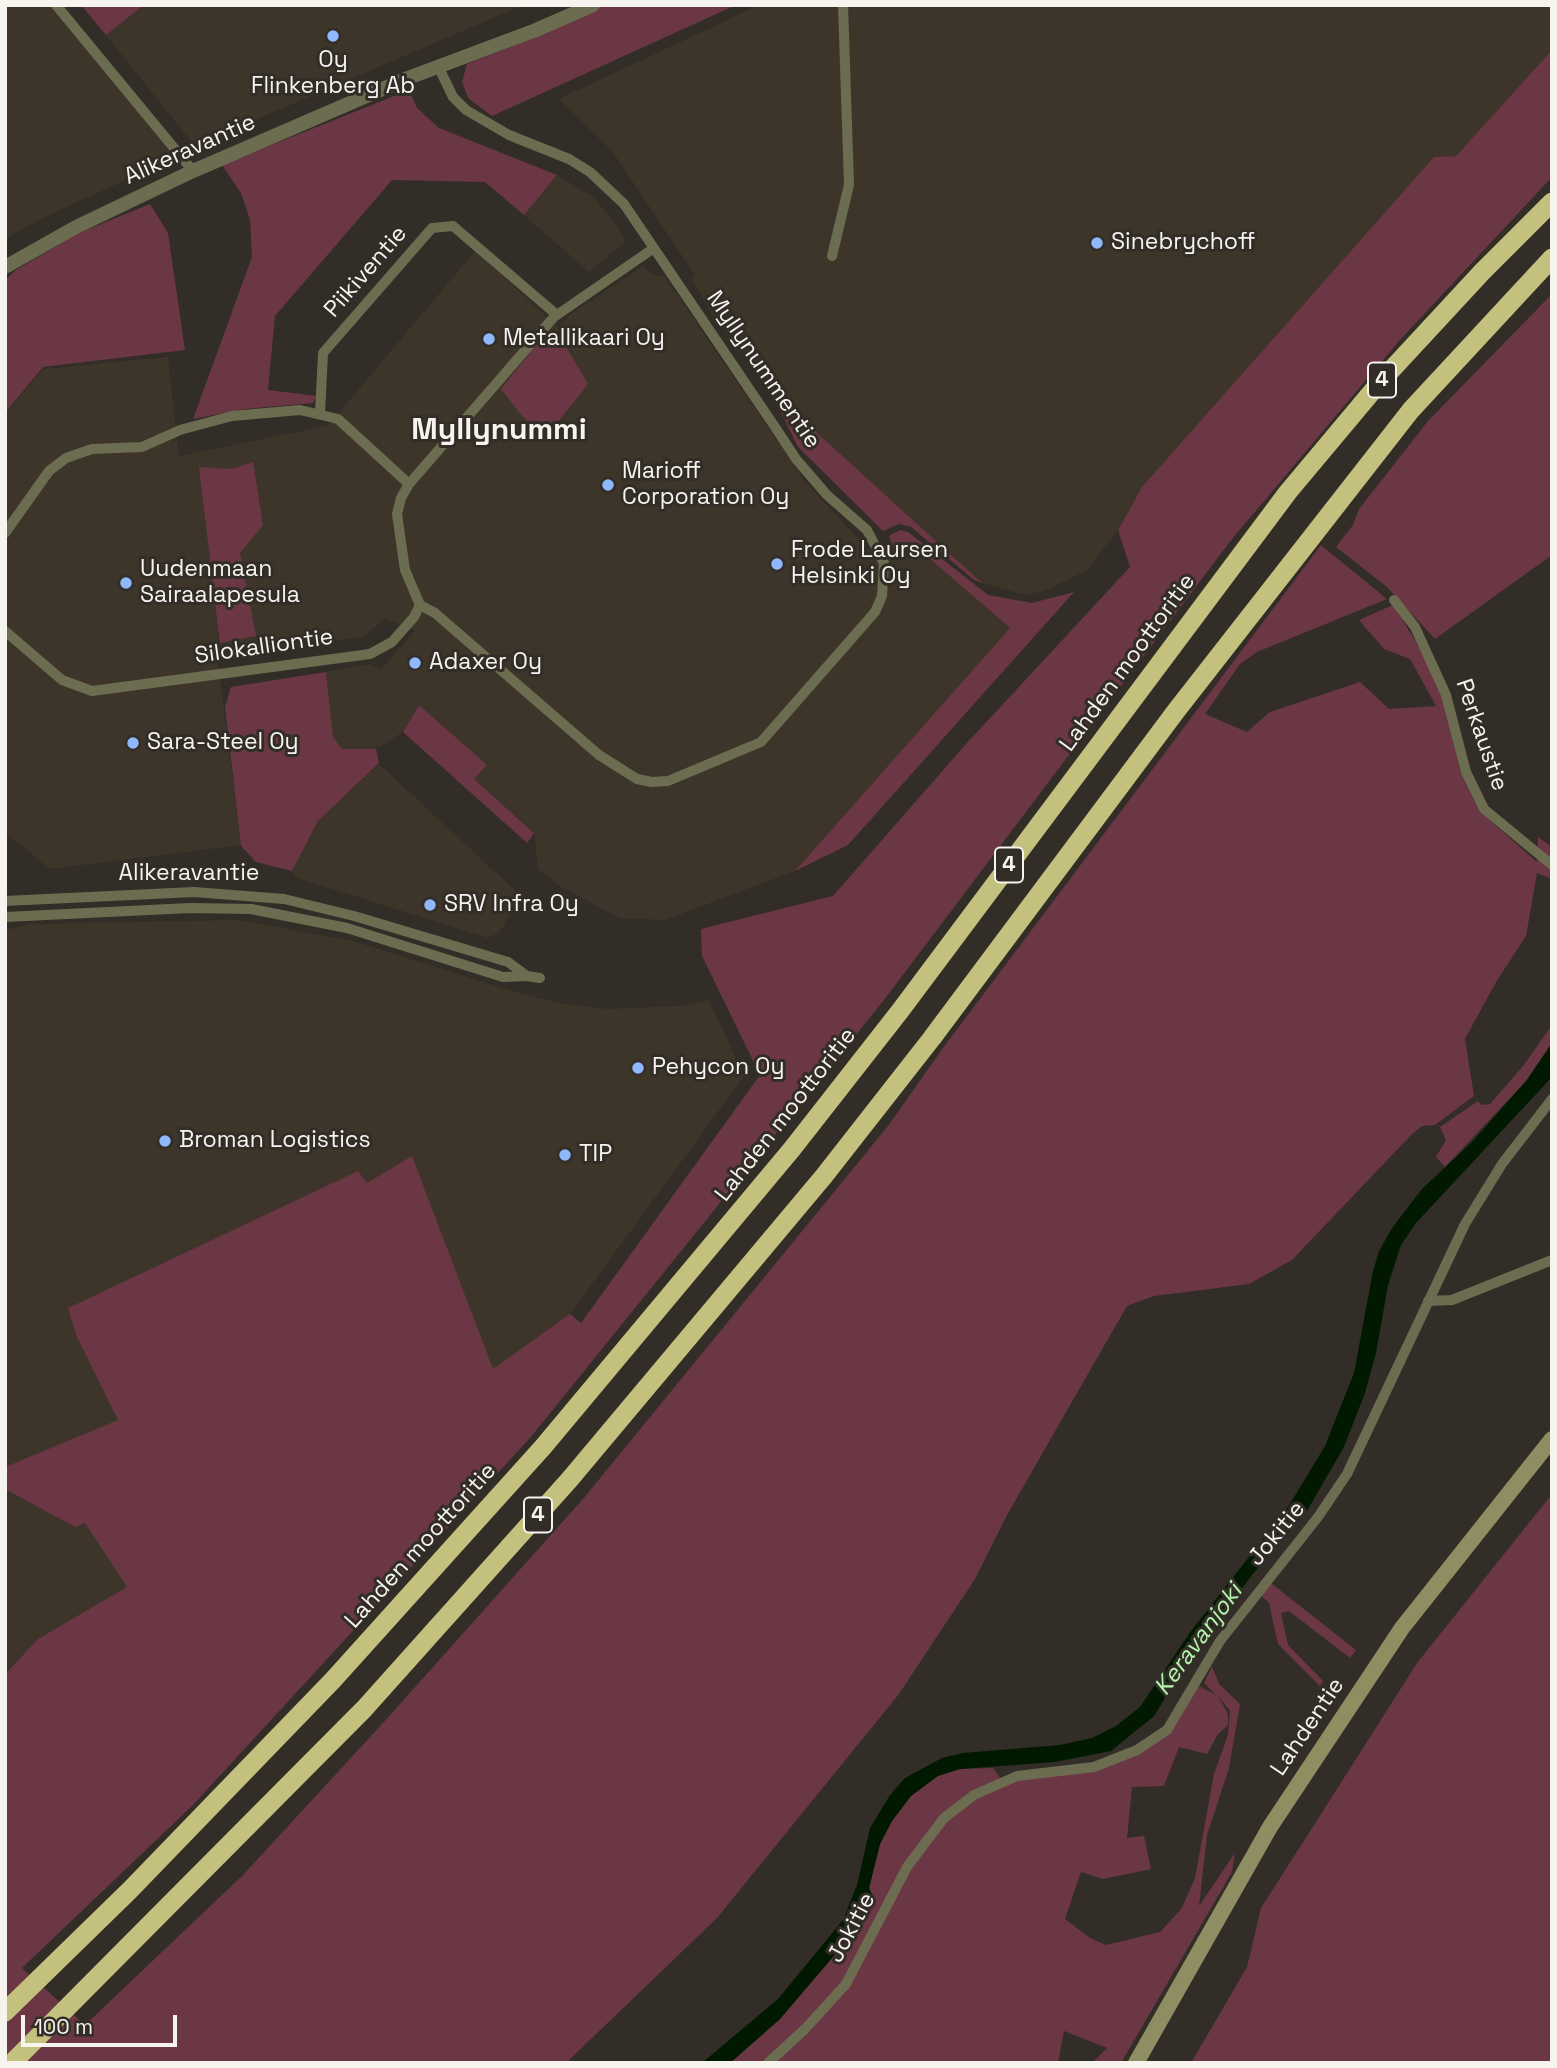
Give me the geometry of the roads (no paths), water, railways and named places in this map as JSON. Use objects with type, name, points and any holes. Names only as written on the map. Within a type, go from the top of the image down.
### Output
[{"type":"highway","points":[[1482,272],[1552,188]]},
{"type":"highway","name":"Lahden moottoritie","points":[[5,2012],[131,1890],[333,1680],[561,1426],[792,1149],[900,1011],[1287,492],[1381,381],[1482,272],[1552,202]]},
{"type":"highway","name":"4","points":[[12,2063],[160,1918],[365,1709],[570,1479],[824,1176],[932,1038],[1175,711],[1386,442],[1552,258]]},
{"type":"main road","name":"Lahdentie","points":[[1136,2063],[1269,1827],[1402,1628],[1552,1439]]},
{"type":"street","points":[[56,5],[192,171]]},
{"type":"street","name":"Alikeravantie","points":[[5,267],[76,227],[192,171],[438,66],[536,30],[593,5]]},
{"type":"street","points":[[832,256],[849,185],[843,5]]},
{"type":"street","name":"Myllynummentie","points":[[420,605],[435,613],[599,755],[637,779],[668,781],[761,742],[875,612],[882,596],[884,563],[867,530],[827,495],[796,459],[654,247],[608,187],[569,159],[509,135],[466,110],[453,97],[438,66]]},
{"type":"street","name":"Piikiventie","points":[[320,413],[323,353],[432,228],[453,226],[557,315]]},
{"type":"street","points":[[420,605],[405,570],[397,514],[401,498],[409,484],[557,315],[654,247]]},
{"type":"street","points":[[5,533],[49,471],[66,458],[92,449],[142,447],[180,430],[232,416],[300,410],[338,419],[409,484]]},
{"type":"street","name":"Perkaustie","points":[[1394,600],[1415,626],[1446,695],[1466,772],[1484,808],[1552,865]]},
{"type":"street","name":"Silokalliontie","points":[[5,631],[62,680],[92,691],[370,654],[392,642],[414,617],[420,605]]},
{"type":"street","name":"Alikeravantie","points":[[5,901],[194,892],[274,898],[319,906],[508,962],[527,975]]},
{"type":"street","name":"Alikeravantie","points":[[5,917],[190,908],[251,909],[347,928],[503,977],[527,975],[540,978]]},
{"type":"street","name":"Jokitie","points":[[768,2063],[805,2029],[846,1984],[906,1867],[944,1818],[974,1795],[1017,1776],[1094,1767],[1138,1750],[1167,1730],[1220,1641],[1318,1517],[1347,1474],[1366,1440],[1465,1224],[1502,1164],[1552,1099]]},
{"type":"street","points":[[1428,1301],[1452,1300],[1552,1260]]},
{"type":"water","name":"Keravanjoki","points":[[1552,1043],[1552,1077],[1416,1223],[1401,1245],[1388,1285],[1376,1353],[1365,1393],[1344,1447],[1308,1509],[1252,1575],[1192,1655],[1154,1716],[1111,1751],[1055,1762],[960,1769],[938,1776],[911,1796],[892,1821],[880,1844],[869,1888],[873,1896],[865,1919],[780,2019],[730,2063],[702,2063],[778,1999],[843,1920],[857,1885],[870,1828],[890,1795],[905,1778],[942,1758],[963,1753],[1060,1745],[1092,1738],[1116,1726],[1140,1707],[1191,1631],[1288,1507],[1325,1446],[1354,1373],[1373,1271],[1379,1251],[1392,1228],[1422,1189],[1472,1142],[1526,1081]]},
{"type":"place","name":"Oy Flinkenberg Ab","points":[[333,36]]},
{"type":"place","name":"Sinebrychoff","points":[[1097,243]]},
{"type":"place","name":"Metallikaari Oy","points":[[489,339]]},
{"type":"place","name":"Marioff Corporation Oy","points":[[608,485]]},
{"type":"place","name":"Frode Laursen Helsinki Oy","points":[[777,564]]},
{"type":"place","name":"Uudenmaan Sairaalapesula","points":[[126,583]]},
{"type":"place","name":"Adaxer Oy","points":[[415,663]]},
{"type":"place","name":"Sara-Steel Oy","points":[[133,743]]},
{"type":"place","name":"SRV Infra Oy","points":[[430,905]]},
{"type":"place","name":"Pehycon Oy","points":[[638,1068]]},
{"type":"place","name":"Broman Logistics","points":[[165,1141]]},
{"type":"place","name":"TIP","points":[[565,1155]]},
{"type":"district","name":"Myllynummi","points":[[499,431]]}]
